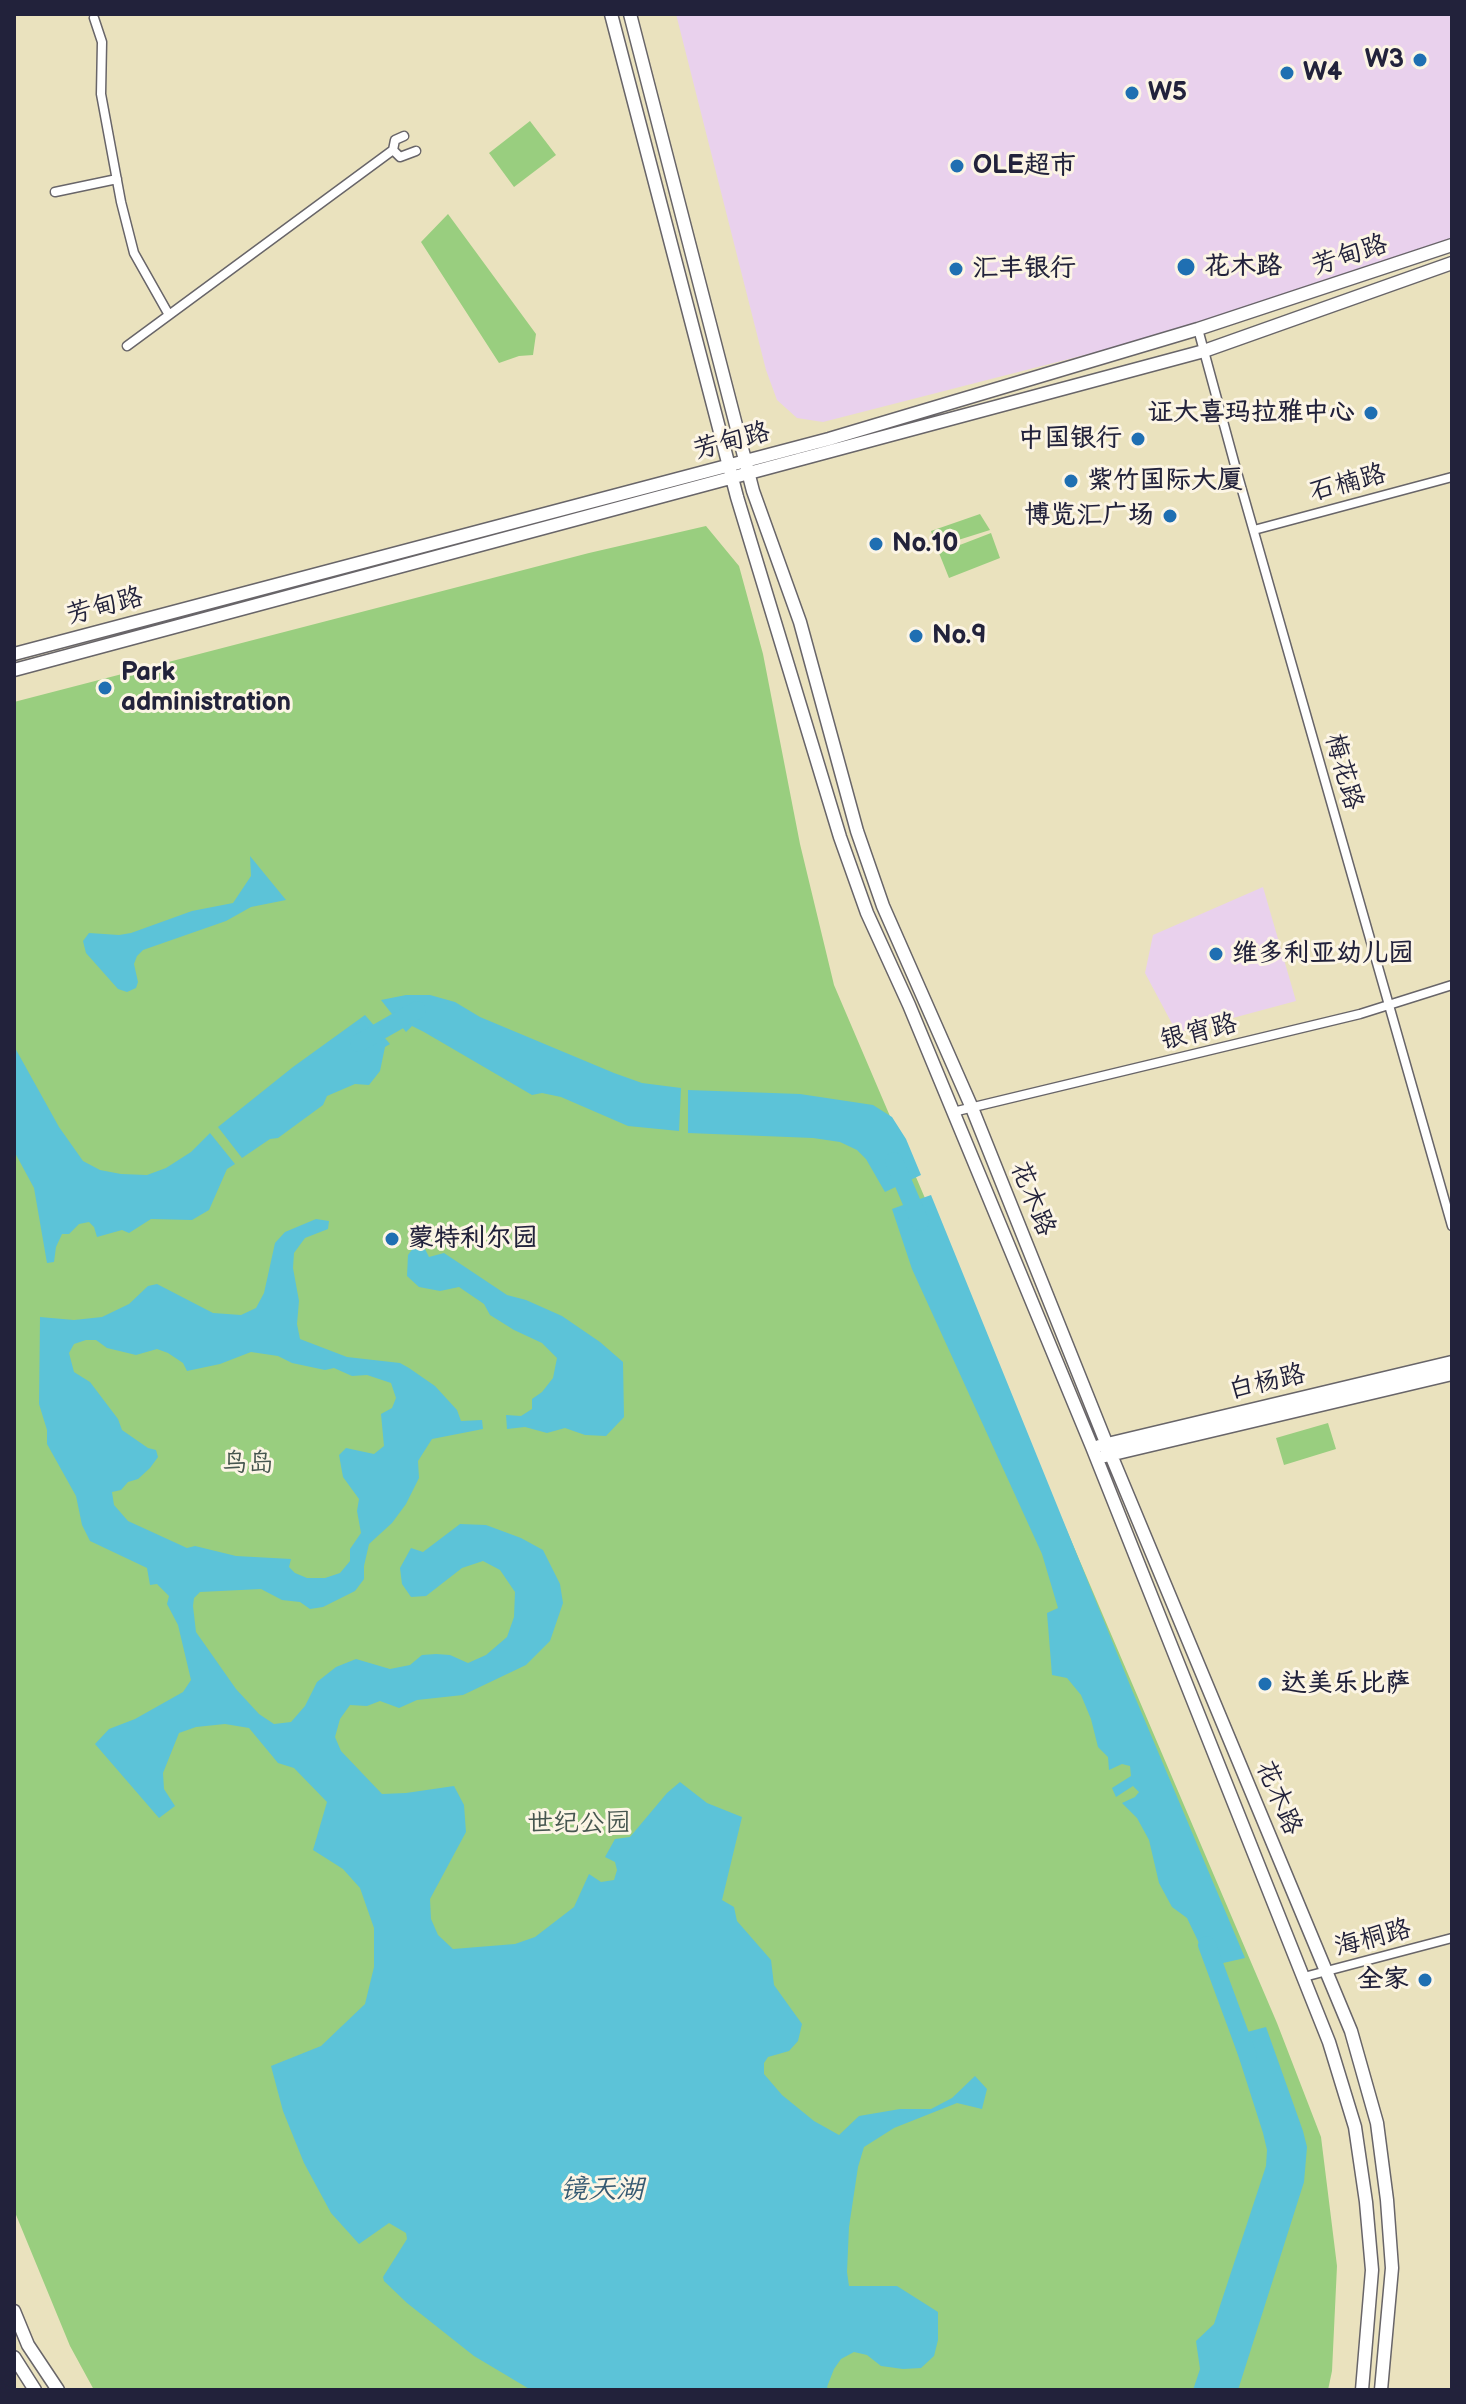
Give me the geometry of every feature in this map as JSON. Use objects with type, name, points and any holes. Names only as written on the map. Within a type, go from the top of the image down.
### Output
[{"type":"main road","name":"花木路","points":[[611,14],[731,472],[845,850],[867,913],[1095,1453],[1329,2042],[1351,2113],[1362,2172],[1372,2270],[1362,2390]]},
{"type":"main road","name":"花木路","points":[[630,14],[753,491],[800,622],[857,831],[883,906],[972,1108],[1108,1450],[1351,2031],[1377,2123],[1392,2268],[1381,2390]]},
{"type":"main road","name":"芳甸路","points":[[748,468],[844,435],[1198,329],[1452,245]]},
{"type":"main road","name":"芳甸路","points":[[14,654],[1204,351],[1452,263]]},
{"type":"main road","name":"芳甸路","points":[[14,670],[731,472]]},
{"type":"main road","name":"白杨路","points":[[1108,1450],[1452,1362]]},
{"type":"main road","name":"白杨路","points":[[1095,1453],[1452,1374]]},
{"type":"main road","points":[[14,2311],[28,2345],[58,2390]]},
{"type":"main road","points":[[28,2345],[14,2354],[35,2390]]},
{"type":"street","points":[[94,18],[102,42],[101,94],[134,253],[169,315]]},
{"type":"street","points":[[127,346],[393,150],[395,140],[404,136]]},
{"type":"street","points":[[393,150],[400,157],[416,151]]},
{"type":"street","points":[[55,192],[117,179]]},
{"type":"street","name":"梅花路","points":[[1198,329],[1452,1226]]},
{"type":"street","name":"石楠路","points":[[1254,530],[1452,477]]},
{"type":"street","name":"银宵路","points":[[953,1112],[1389,1006],[1452,985]]},
{"type":"street","name":"海桐路","points":[[1304,1977],[1452,1938]]},
{"type":"shaded area","points":[[676,14],[1452,14],[1452,244],[1116,347],[823,422],[797,418],[777,400],[766,370]]},
{"type":"shaded area","name":"维多利亚幼儿园","points":[[1263,887],[1296,1001],[1177,1033],[1145,973],[1153,935]]},
{"type":"green space","points":[[530,121],[556,155],[514,187],[489,153]]},
{"type":"green space","points":[[448,214],[536,334],[533,355],[499,363],[421,242]]},
{"type":"green space","points":[[980,514],[990,530],[936,547],[931,531]]},
{"type":"green space","name":"世纪公园","points":[[706,526],[739,566],[763,654],[800,844],[834,985],[1277,2023],[1321,2137],[1337,2266],[1332,2371],[1328,2390],[94,2390],[70,2346],[14,2210],[14,702],[589,553]]},
{"type":"green space","points":[[991,533],[1000,558],[949,578],[939,553]]},
{"type":"green space","points":[[1328,1423],[1336,1449],[1284,1465],[1276,1438]]},
{"type":"water","points":[[250,856],[286,900],[251,907],[226,921],[143,950],[134,964],[138,982],[136,988],[127,992],[118,989],[86,953],[83,941],[89,933],[131,933],[192,911],[233,903],[251,876]]},
{"type":"water","points":[[406,995],[430,995],[455,1002],[480,1017],[614,1073],[642,1083],[681,1088],[679,1131],[628,1126],[561,1097],[542,1093],[532,1095],[412,1026],[406,1032],[381,1000]]},
{"type":"water","points":[[365,1015],[390,1044],[385,1047],[380,1071],[369,1085],[355,1084],[327,1096],[323,1105],[278,1138],[270,1139],[242,1158],[218,1127]]},
{"type":"water","points":[[14,1046],[59,1127],[83,1161],[100,1170],[147,1175],[166,1168],[191,1152],[210,1133],[235,1164],[227,1169],[209,1210],[192,1220],[151,1219],[129,1233],[122,1230],[97,1237],[89,1222],[79,1224],[69,1234],[62,1234],[54,1262],[47,1263],[34,1188],[14,1151]]},
{"type":"water","points":[[688,1090],[800,1094],[873,1105],[892,1117],[906,1139],[921,1175],[885,1192],[866,1159],[857,1150],[840,1142],[688,1133]]},
{"type":"water","points":[[931,1195],[1132,1690],[1245,1958],[1210,1966],[1187,1918],[1172,1907],[1159,1883],[1149,1840],[1137,1818],[1122,1803],[1139,1792],[1133,1786],[1116,1797],[1112,1788],[1131,1776],[1130,1766],[1122,1764],[1109,1770],[1108,1757],[1098,1747],[1081,1695],[1067,1678],[1052,1675],[1047,1613],[1058,1608],[1042,1554],[912,1269],[892,1209]]},
{"type":"water","name":"镜天湖","points":[[316,1219],[329,1221],[328,1229],[305,1238],[294,1253],[300,1339],[347,1357],[400,1363],[435,1386],[457,1410],[461,1421],[482,1420],[483,1429],[432,1439],[418,1461],[419,1478],[406,1504],[392,1523],[369,1544],[364,1579],[355,1591],[323,1607],[310,1609],[300,1602],[282,1600],[261,1589],[200,1592],[194,1598],[193,1606],[196,1632],[236,1689],[259,1714],[274,1724],[291,1722],[305,1706],[317,1682],[336,1667],[356,1659],[390,1669],[410,1665],[422,1655],[450,1655],[468,1663],[486,1655],[507,1637],[514,1617],[515,1592],[500,1570],[483,1561],[462,1568],[426,1596],[411,1597],[402,1584],[400,1568],[411,1548],[423,1552],[460,1524],[486,1525],[543,1550],[560,1584],[563,1603],[550,1641],[526,1665],[463,1695],[417,1700],[399,1708],[380,1701],[367,1706],[350,1705],[340,1719],[335,1737],[341,1751],[382,1794],[454,1786],[464,1805],[466,1832],[430,1899],[431,1919],[438,1935],[453,1949],[515,1944],[535,1937],[574,1907],[589,1874],[601,1882],[614,1880],[617,1870],[615,1862],[605,1857],[615,1839],[630,1837],[680,1782],[707,1803],[742,1817],[722,1900],[734,1907],[737,1921],[771,1960],[774,1985],[802,2024],[798,2041],[789,2051],[768,2057],[764,2063],[764,2074],[782,2095],[814,2121],[839,2135],[859,2116],[900,2109],[931,2109],[952,2098],[975,2076],[987,2089],[982,2109],[957,2103],[894,2128],[864,2147],[858,2167],[849,2227],[849,2286],[897,2286],[938,2312],[938,2340],[934,2356],[921,2368],[881,2366],[867,2355],[854,2352],[841,2359],[834,2369],[827,2387],[829,2390],[531,2390],[474,2356],[384,2281],[383,2277],[407,2239],[406,2233],[389,2223],[359,2244],[331,2213],[304,2163],[283,2111],[271,2066],[321,2046],[365,2004],[374,1967],[374,1928],[360,1888],[343,1869],[313,1850],[327,1802],[294,1768],[278,1763],[249,1728],[225,1724],[196,1727],[179,1733],[163,1773],[164,1789],[175,1806],[159,1818],[95,1744],[109,1729],[135,1719],[183,1692],[191,1680],[178,1625],[167,1604],[169,1596],[157,1584],[150,1585],[147,1568],[90,1541],[82,1525],[76,1496],[47,1444],[47,1430],[39,1404],[40,1317],[74,1320],[102,1317],[129,1304],[148,1286],[157,1284],[213,1313],[241,1315],[256,1308],[264,1293],[275,1243],[285,1232]],"holes":[[[96,1340],[107,1348],[136,1355],[157,1349],[183,1363],[187,1371],[220,1364],[251,1352],[278,1356],[292,1363],[325,1370],[334,1368],[352,1376],[367,1375],[391,1383],[396,1398],[392,1408],[381,1414],[384,1446],[374,1454],[346,1448],[339,1455],[343,1477],[359,1499],[357,1511],[361,1533],[350,1549],[350,1561],[340,1573],[325,1578],[307,1578],[289,1567],[291,1559],[236,1556],[195,1546],[187,1548],[128,1521],[114,1505],[112,1492],[138,1479],[158,1457],[156,1450],[122,1430],[118,1419],[90,1382],[74,1372],[69,1353],[74,1344]]]},
{"type":"water","points":[[420,1239],[429,1257],[444,1253],[507,1295],[562,1316],[623,1362],[624,1417],[606,1436],[585,1435],[565,1428],[547,1433],[525,1427],[507,1429],[506,1415],[521,1416],[532,1409],[532,1399],[553,1378],[557,1358],[542,1343],[490,1315],[484,1304],[459,1287],[440,1291],[419,1287],[407,1276],[408,1255]]},
{"type":"water","points":[[1266,2027],[1307,2147],[1304,2182],[1238,2390],[1193,2390],[1200,2369],[1196,2341],[1214,2324],[1266,2166],[1267,2150],[1263,2133],[1232,2036]]},
{"type":"waterway","points":[[359,1043],[417,1010]]},
{"type":"waterway","points":[[894,1161],[920,1222]]},
{"type":"waterway","points":[[1207,1945],[1248,2056]]},
{"type":"place","name":"W3","points":[[1420,60]]},
{"type":"place","name":"W4","points":[[1287,73]]},
{"type":"place","name":"W5","points":[[1132,93]]},
{"type":"place","name":"OLE超市","points":[[957,166]]},
{"type":"place","name":"花木路","points":[[1186,267]]},
{"type":"place","name":"汇丰银行","points":[[956,269]]},
{"type":"place","name":"证大喜玛拉雅中心","points":[[1371,413]]},
{"type":"place","name":"中国银行","points":[[1138,439]]},
{"type":"place","name":"紫竹国际大厦","points":[[1071,481]]},
{"type":"place","name":"博览汇广场","points":[[1170,516]]},
{"type":"place","name":"No.10","points":[[876,544]]},
{"type":"place","name":"No.9","points":[[916,636]]},
{"type":"place","name":"Park administration","points":[[105,688]]},
{"type":"place","name":"维多利亚幼儿园","points":[[1216,954]]},
{"type":"place","name":"蒙特利尔园","points":[[392,1239]]},
{"type":"place","name":"达美乐比萨","points":[[1265,1684]]},
{"type":"place","name":"全家","points":[[1425,1980]]},
{"type":"park label","name":"鸟岛","points":[[248,1464]]}]
